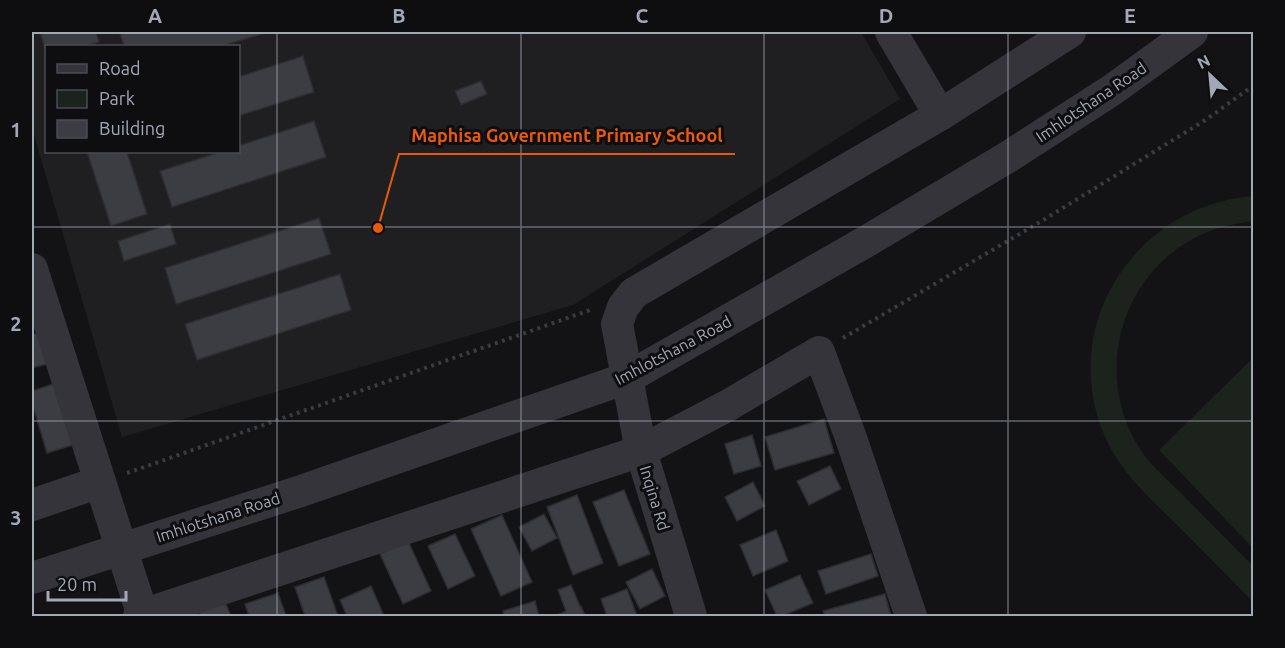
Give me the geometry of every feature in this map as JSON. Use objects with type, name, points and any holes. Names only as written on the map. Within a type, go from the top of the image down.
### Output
[{"type":"street","points":[[891,32],[940,115]]},
{"type":"street","points":[[623,307],[634,292],[940,115],[1070,32]]},
{"type":"street","name":"Imhlotshana Road","points":[[32,578],[312,487],[627,378],[867,241],[1008,157],[1112,90],[1192,32]]},
{"type":"street","points":[[34,283],[122,548],[141,616],[641,451],[727,406],[819,352],[851,438],[911,616]]},
{"type":"street","name":"Inqina Rd","points":[[623,307],[618,324],[641,451],[691,616]]},
{"type":"street","points":[[32,505],[100,482]]},
{"type":"path","points":[[819,352],[1045,219],[1207,119],[1254,85]]},
{"type":"path","points":[[100,482],[595,308],[623,307]]},
{"type":"shaded area","points":[[32,32],[861,32],[900,99],[573,305],[122,437],[32,128]]},
{"type":"green space","points":[[1253,196],[1253,221],[1204,233],[1189,241],[1164,260],[1144,282],[1129,308],[1120,336],[1117,366],[1119,396],[1127,425],[1142,452],[1156,469],[1253,566],[1253,602],[1147,495],[1115,456],[1094,403],[1091,361],[1098,320],[1114,283],[1139,250],[1171,224],[1209,205]]},
{"type":"green space","points":[[1253,358],[1253,548],[1159,450]]},
{"type":"building","points":[[40,32],[96,32],[99,42],[88,45],[45,45],[45,49]]},
{"type":"building","points":[[128,32],[269,32],[225,45],[124,45],[120,34]]},
{"type":"building","points":[[303,56],[314,92],[240,115],[240,76]]},
{"type":"building","points":[[481,81],[487,94],[461,105],[455,91]]},
{"type":"building","points":[[314,121],[326,157],[172,207],[160,171],[217,153],[240,153],[240,145]]},
{"type":"building","points":[[87,153],[127,153],[147,214],[111,226]]},
{"type":"building","points":[[319,218],[331,254],[176,304],[165,268]]},
{"type":"building","points":[[170,224],[176,244],[124,261],[118,241]]},
{"type":"building","points":[[340,274],[351,310],[197,360],[185,324]]},
{"type":"building","points":[[37,333],[47,364],[32,368],[32,335]]},
{"type":"building","points":[[56,383],[76,444],[47,453],[32,403],[32,391]]},
{"type":"building","points":[[824,419],[834,453],[775,470],[765,437]]},
{"type":"building","points":[[752,435],[761,466],[734,474],[725,444]]},
{"type":"building","points":[[830,466],[841,489],[809,505],[797,481]]},
{"type":"building","points":[[753,482],[765,506],[737,521],[725,497]]},
{"type":"building","points":[[624,490],[650,554],[619,566],[593,502]]},
{"type":"building","points":[[577,495],[603,563],[573,575],[547,507]]},
{"type":"building","points":[[544,514],[557,538],[532,551],[519,527]]},
{"type":"building","points":[[502,515],[532,582],[501,596],[471,529]]},
{"type":"building","points":[[776,530],[788,561],[753,576],[740,545]]},
{"type":"building","points":[[455,534],[475,576],[448,589],[428,546]]},
{"type":"building","points":[[408,541],[431,591],[403,604],[380,554]]},
{"type":"building","points":[[871,554],[878,576],[826,594],[818,571]]},
{"type":"building","points":[[652,569],[665,596],[640,609],[626,582]]},
{"type":"building","points":[[800,575],[813,603],[777,616],[765,590]]},
{"type":"building","points":[[324,577],[338,616],[305,616],[295,587]]},
{"type":"building","points":[[571,585],[585,616],[555,616],[566,611],[558,590]]},
{"type":"building","points":[[371,586],[384,616],[347,616],[340,600]]},
{"type":"building","points":[[627,589],[637,616],[607,616],[601,599]]},
{"type":"building","points":[[278,593],[286,616],[249,616],[245,604]]},
{"type":"building","points":[[885,594],[891,616],[825,616],[823,611]]},
{"type":"building","points":[[224,600],[231,616],[201,616],[198,611]]},
{"type":"building","points":[[535,601],[539,616],[504,616],[503,611]]},
{"type":"place","name":"Maphisa Government Primary School","points":[[378,228]]}]
